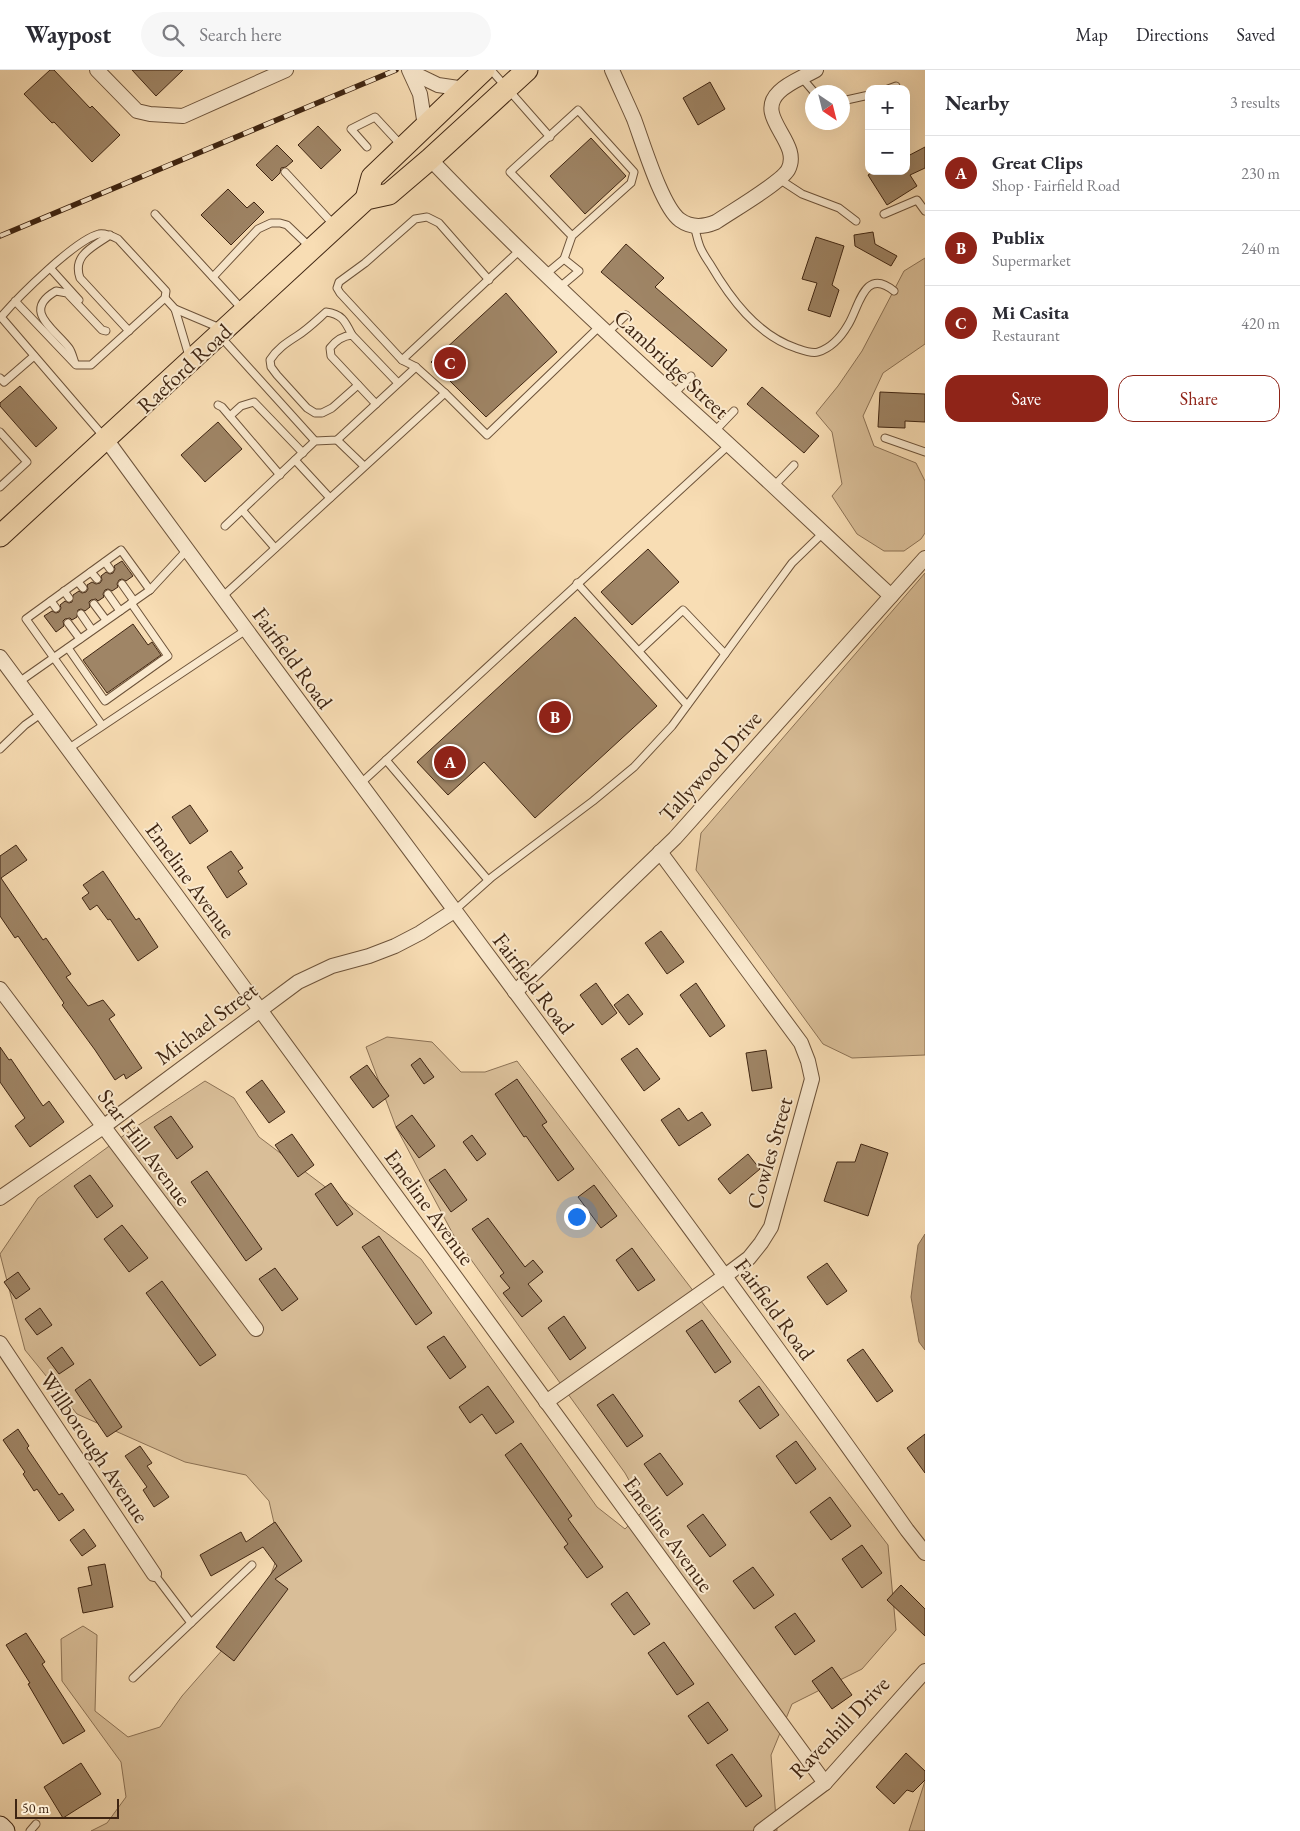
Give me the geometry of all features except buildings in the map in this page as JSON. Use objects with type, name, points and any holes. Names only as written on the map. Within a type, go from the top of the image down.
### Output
[{"type":"main road","name":"Raeford Road","points":[[366,199],[372,177],[484,70]]},
{"type":"main road","name":"Raeford Road","points":[[0,536],[366,199],[388,194],[430,159],[527,70]]},
{"type":"street","points":[[97,70],[136,111],[150,114],[183,116],[286,70]]},
{"type":"street","points":[[612,70],[668,208],[680,220],[694,226],[716,222],[779,180],[788,170],[791,161],[790,151],[774,121],[773,102],[777,94],[784,87],[816,70]]},
{"type":"street","points":[[410,71],[438,85],[465,89]]},
{"type":"street","points":[[410,71],[420,94],[425,126]]},
{"type":"street","name":"Cambridge Street","points":[[430,159],[488,220],[603,330],[891,596]]},
{"type":"street","name":"Fairfield Road","points":[[106,439],[725,1276],[925,1554]]},
{"type":"street","name":"Tallywood Drive","points":[[514,992],[674,838],[925,558]]},
{"type":"street","name":"Emeline Avenue","points":[[0,657],[825,1783]]},
{"type":"street","name":"Cowles Street","points":[[546,1402],[725,1276],[749,1258],[762,1243],[771,1227],[812,1079],[808,1061],[800,1043],[660,852]]},
{"type":"street","name":"Michael Street","points":[[0,1198],[103,1127],[298,982],[332,966],[369,956],[395,946],[420,933],[454,911]]},
{"type":"street","name":"Star Hill Avenue","points":[[0,989],[256,1329]]},
{"type":"street","name":"Willborough Avenue","points":[[0,1343],[154,1574]]},
{"type":"street","name":"Ravenhill Drive","points":[[760,1831],[825,1783],[925,1671]]},
{"type":"street","points":[[0,1826],[5,1831]]},
{"type":"lane","points":[[491,70],[550,137]]},
{"type":"lane","points":[[802,78],[808,85]]},
{"type":"lane","points":[[850,99],[865,96]]},
{"type":"lane","points":[[546,274],[564,259],[572,236],[631,183],[634,172],[578,110],[510,172],[572,236]]},
{"type":"lane","points":[[367,147],[351,129],[375,117],[403,147]]},
{"type":"lane","points":[[285,172],[336,227]]},
{"type":"lane","points":[[779,180],[802,194],[839,208],[856,221]]},
{"type":"lane","points":[[884,214],[917,200],[925,211]]},
{"type":"lane","points":[[155,214],[245,312]]},
{"type":"lane","points":[[489,280],[439,224],[427,217],[415,219],[393,240],[339,282],[337,288],[402,360],[416,367],[445,392],[487,435],[603,330],[626,314]]},
{"type":"lane","points":[[213,277],[258,229],[271,223],[287,225],[312,250]]},
{"type":"lane","points":[[694,226],[699,246],[720,282],[746,316],[775,338],[798,349],[816,353],[834,344],[849,325],[858,302],[867,287],[874,283],[887,285],[894,291]]},
{"type":"lane","points":[[15,301],[76,365],[91,365],[165,298],[166,291],[118,239],[110,235],[100,234],[76,246],[15,301],[1,317],[106,439]]},
{"type":"lane","points":[[110,235],[79,259],[77,269],[80,278],[129,331]]},
{"type":"lane","points":[[402,360],[520,250]]},
{"type":"lane","points":[[560,287],[579,271],[564,259]]},
{"type":"lane","points":[[51,268],[117,342]]},
{"type":"lane","points":[[76,365],[71,349],[42,316],[40,309],[43,301],[56,291],[67,293],[102,330],[106,331]]},
{"type":"lane","points":[[165,298],[175,309],[222,333],[316,441]]},
{"type":"lane","points":[[175,309],[185,338],[190,362]]},
{"type":"lane","points":[[358,384],[332,408],[322,413],[315,413],[277,375],[271,367],[270,360],[275,352],[298,336],[326,312],[336,313],[345,320],[352,335],[398,383]]},
{"type":"lane","points":[[352,335],[345,335],[335,341],[330,348],[331,356],[376,404]]},
{"type":"lane","points":[[0,378],[4,382],[34,356]]},
{"type":"lane","points":[[226,526],[316,441],[337,440],[416,367]]},
{"type":"lane","points":[[673,395],[691,376]]},
{"type":"lane","points":[[222,597],[445,392]]},
{"type":"lane","points":[[230,416],[241,406],[254,402],[303,453]]},
{"type":"lane","points":[[218,405],[230,416],[280,475]]},
{"type":"lane","points":[[714,432],[734,411]]},
{"type":"lane","points":[[0,432],[27,462],[0,487]]},
{"type":"lane","points":[[885,438],[925,452]]},
{"type":"lane","points":[[337,440],[364,466]]},
{"type":"lane","points":[[360,784],[729,445]]},
{"type":"lane","points":[[294,460],[330,498]]},
{"type":"lane","points":[[773,487],[794,465]]},
{"type":"lane","points":[[242,510],[276,548]]},
{"type":"lane","points":[[454,911],[488,880],[594,802],[634,767],[672,726],[792,563],[823,533]]},
{"type":"lane","points":[[102,726],[26,619],[121,550],[150,590]]},
{"type":"lane","points":[[19,682],[150,590],[187,550]]},
{"type":"lane","points":[[105,562],[110,569]]},
{"type":"lane","points":[[91,572],[96,579]]},
{"type":"lane","points":[[78,582],[83,588]]},
{"type":"lane","points":[[578,583],[688,704]]},
{"type":"lane","points":[[68,648],[105,701],[168,656],[122,584]]},
{"type":"lane","points":[[64,591],[70,598]]},
{"type":"lane","points":[[108,594],[120,611]]},
{"type":"lane","points":[[51,601],[56,608]]},
{"type":"lane","points":[[94,604],[106,620]]},
{"type":"lane","points":[[639,651],[683,610],[725,654]]},
{"type":"lane","points":[[81,614],[92,630]]},
{"type":"lane","points":[[68,623],[80,639]]},
{"type":"lane","points":[[68,749],[246,630]]},
{"type":"lane","points":[[0,749],[25,725],[42,713]]},
{"type":"lane","points":[[386,760],[488,880]]},
{"type":"lane","points":[[134,1678],[252,1565]]},
{"type":"lane","points":[[154,1574],[191,1623]]},
{"type":"lane","points":[[30,1831],[36,1824]]},
{"type":"shaded area","points":[[925,258],[925,344],[883,373],[863,416],[874,446],[916,463],[925,481],[925,533],[921,539],[904,551],[884,551],[857,534],[832,496],[842,484],[832,432],[816,413],[838,386],[862,351],[904,271]]},
{"type":"shaded area","points":[[925,573],[925,1055],[852,1058],[823,1044],[696,870],[701,833]]},
{"type":"shaded area","points":[[387,1037],[432,1042],[461,1072],[485,1072],[517,1061],[888,1545],[896,1630],[862,1669],[792,1704],[771,1755],[777,1831],[91,1831],[107,1823],[126,1797],[121,1762],[62,1681],[61,1639],[83,1626],[97,1635],[95,1711],[128,1737],[160,1727],[182,1696],[259,1608],[280,1549],[269,1501],[246,1475],[185,1462],[77,1414],[25,1350],[0,1254],[38,1198],[134,1128],[205,1081],[234,1098],[259,1137],[421,1259],[597,1507],[625,1529],[645,1509],[625,1473],[454,1236],[396,1127],[366,1047]]},
{"type":"shaded area","points":[[925,1234],[925,1350],[919,1342],[911,1297],[918,1245]]},
{"type":"shaded area","points":[[925,1781],[925,1831],[909,1831]]},
{"type":"railway","points":[[0,236],[396,70]]},
{"type":"place","name":"Mi Casita","points":[[450,363]]},
{"type":"place","name":"Publix","points":[[555,717]]},
{"type":"place","name":"Great Clips","points":[[450,762]]}]
